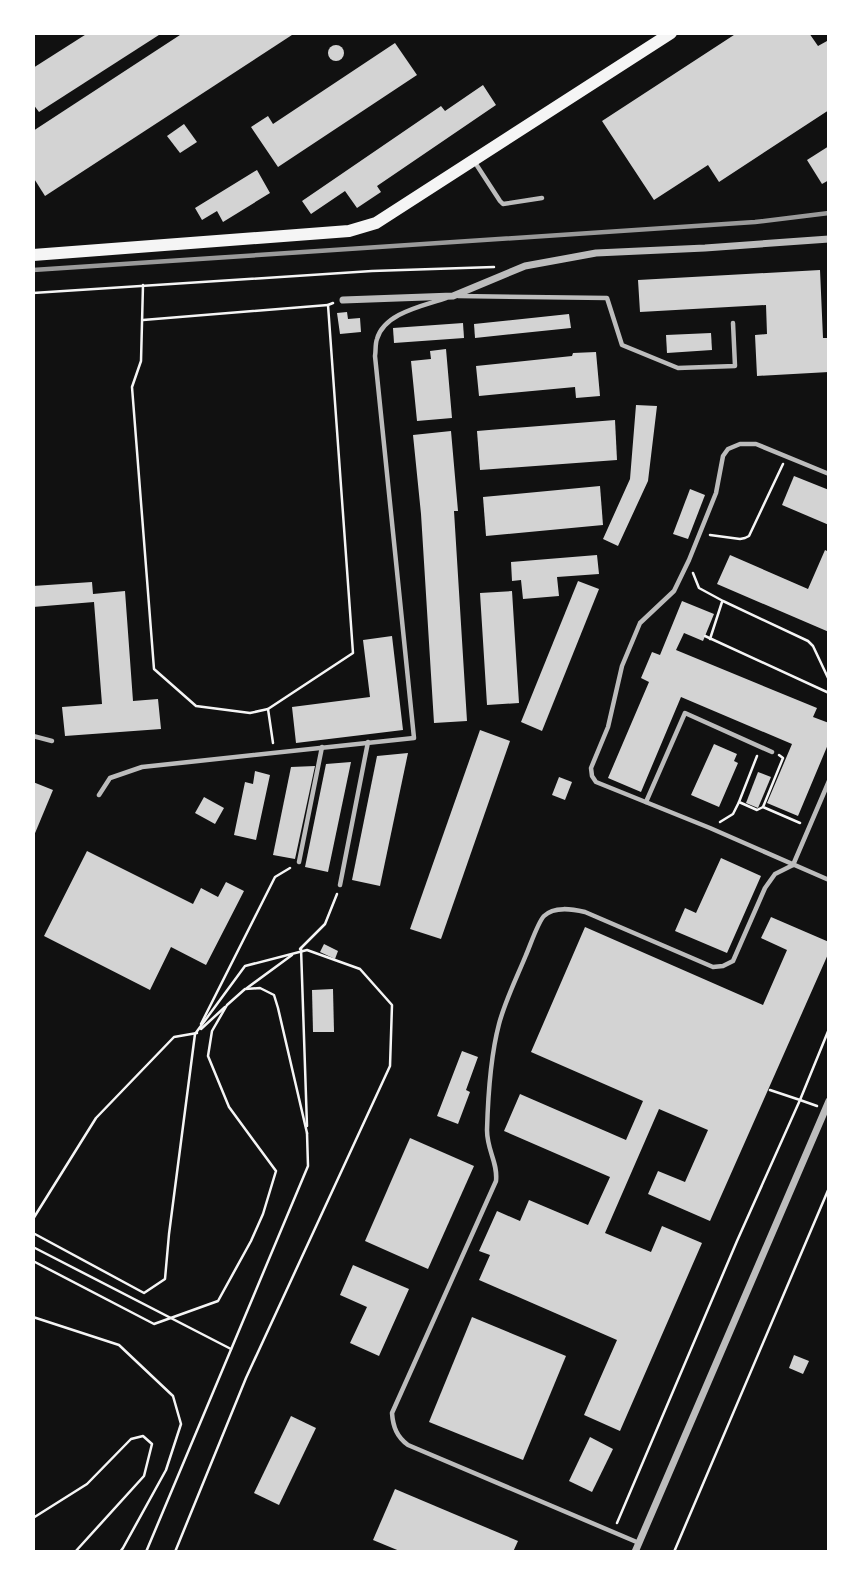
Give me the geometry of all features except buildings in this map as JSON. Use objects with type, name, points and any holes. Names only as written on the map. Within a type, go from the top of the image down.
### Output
[{"type":"main road","points":[[33,255],[349,231],[376,223],[671,33]]},
{"type":"street","points":[[343,300],[453,296],[525,266],[596,253],[829,239]]},
{"type":"street","points":[[635,1552],[827,1105]]},
{"type":"lane","points":[[473,160],[503,204],[542,198]]},
{"type":"lane","points":[[100,795],[110,778],[142,767],[414,738],[375,356],[377,339],[383,326],[394,316],[453,296],[607,298],[622,345],[678,368],[736,366],[733,323]]},
{"type":"lane","points":[[829,474],[756,444],[740,444],[728,449],[723,456],[716,493],[674,591],[640,623],[622,666],[608,727],[591,768],[596,782],[829,880]]},
{"type":"lane","points":[[646,802],[685,713],[772,752]]},
{"type":"lane","points":[[33,736],[52,741]]},
{"type":"lane","points":[[340,885],[368,743]]},
{"type":"lane","points":[[299,863],[322,747]]},
{"type":"lane","points":[[639,1543],[408,1445],[396,1431],[392,1413],[496,1181],[498,1169],[488,1147],[487,1133],[489,1081],[499,1023],[544,916],[556,910],[585,912],[713,967],[723,966],[733,961],[765,888],[775,874],[793,865],[829,781]]},
{"type":"path","points":[[33,293],[372,271],[498,267]]},
{"type":"path","points":[[143,285],[141,361],[132,387],[154,669],[196,706],[250,713],[268,709],[353,653],[328,304]]},
{"type":"path","points":[[141,320],[328,304],[343,300]]},
{"type":"path","points":[[700,534],[740,539],[748,536],[787,457]]},
{"type":"path","points":[[689,560],[699,588],[808,641],[829,680]]},
{"type":"path","points":[[710,639],[723,601]]},
{"type":"path","points":[[705,636],[829,693]]},
{"type":"path","points":[[268,709],[274,753]]},
{"type":"path","points":[[709,828],[733,814],[760,747]]},
{"type":"path","points":[[738,802],[757,810],[763,807],[783,758],[772,752]]},
{"type":"path","points":[[763,807],[809,827]]},
{"type":"path","points":[[33,1233],[144,1293],[165,1279],[195,1034],[275,877],[299,863]]},
{"type":"path","points":[[33,1220],[96,1118],[174,1037],[195,1034],[245,989],[301,950],[325,924],[340,885]]},
{"type":"path","points":[[146,1552],[308,1166],[301,950]]},
{"type":"path","points":[[175,1552],[246,1378],[390,1066],[391,1005],[360,969],[301,950]]},
{"type":"path","points":[[195,1034],[245,966],[294,954]]},
{"type":"path","points":[[245,989],[260,988],[274,995],[307,1133]]},
{"type":"path","points":[[33,1261],[154,1324],[218,1301],[251,1241],[263,1214],[276,1171],[229,1107],[208,1056],[212,1031],[228,1005]]},
{"type":"path","points":[[613,1532],[829,1029]]},
{"type":"path","points":[[770,1090],[827,1105]]},
{"type":"path","points":[[674,1552],[829,1188]]},
{"type":"path","points":[[33,1247],[231,1349]]},
{"type":"path","points":[[33,1317],[119,1345],[173,1396],[181,1424],[166,1470],[120,1552]]},
{"type":"path","points":[[33,1518],[87,1484],[131,1439],[143,1436],[152,1444],[144,1476],[75,1552]]},
{"type":"railway","points":[[33,270],[755,222],[829,213]]}]
